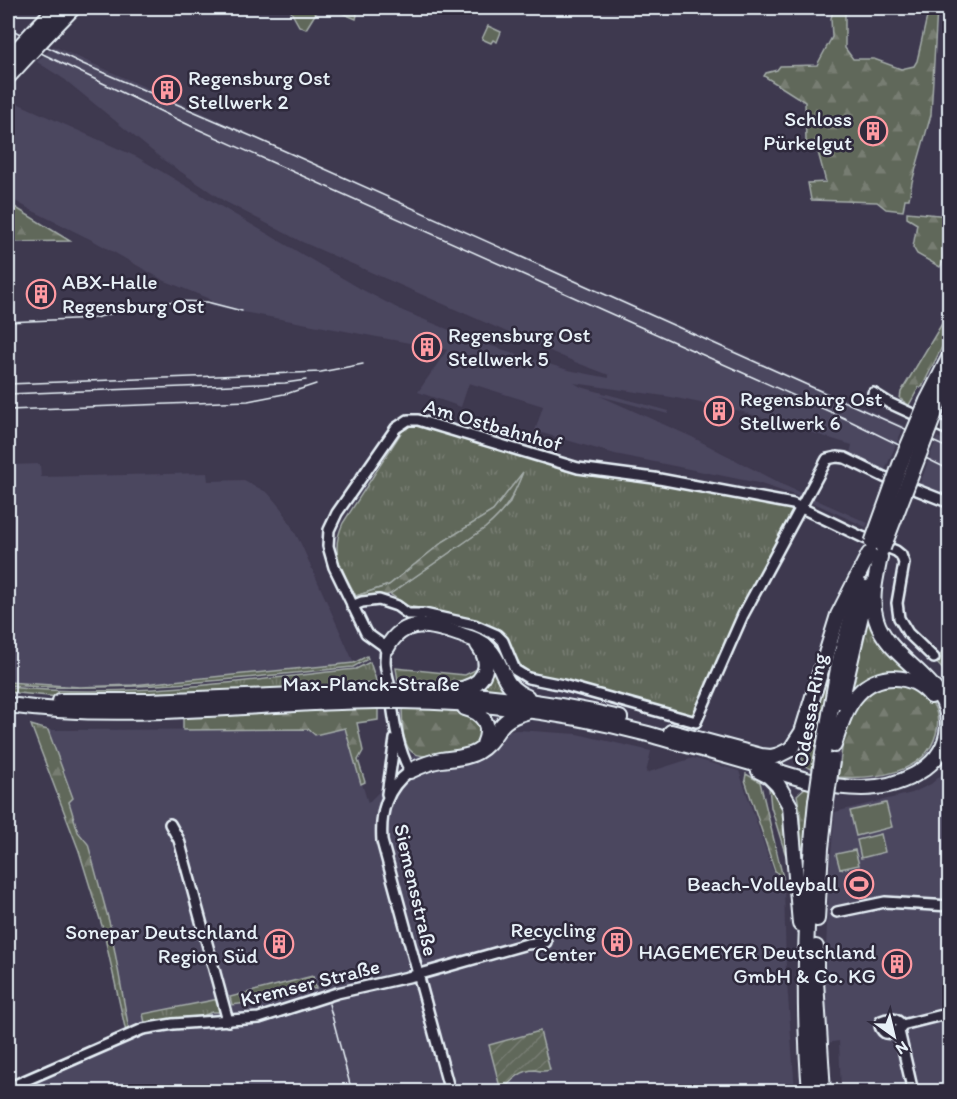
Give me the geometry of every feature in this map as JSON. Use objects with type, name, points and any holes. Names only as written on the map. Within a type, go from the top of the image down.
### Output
[{"type":"highway","points":[[8,77],[56,8]]},
{"type":"highway","points":[[8,59],[73,8]]},
{"type":"highway","name":"Odessa-Ring","points":[[810,1092],[806,984],[809,873],[827,760],[839,663],[876,550],[950,356]]},
{"type":"highway","name":"Odessa-Ring","points":[[932,403],[950,379]]},
{"type":"highway","points":[[687,736],[761,756],[779,755],[796,744],[808,717],[836,621],[876,550]]},
{"type":"highway","points":[[729,758],[824,785],[865,788],[887,785],[907,778],[928,765],[941,751],[948,723],[946,707],[929,681],[890,645],[875,618],[876,550]]},
{"type":"highway","name":"Odessa-Ring","points":[[827,760],[834,745],[849,663],[876,550]]},
{"type":"highway","points":[[387,648],[395,635],[408,627],[419,625],[433,626],[473,639],[489,649],[511,687],[533,706],[504,721],[481,749],[474,754],[438,761],[410,771]]},
{"type":"highway","points":[[446,697],[479,681],[483,674],[486,658],[473,639]]},
{"type":"highway","points":[[687,736],[813,775],[839,780],[879,780],[904,772],[930,754],[939,735],[940,713],[934,700],[919,684],[898,678],[875,681],[858,693],[852,701],[841,723],[834,745]]},
{"type":"highway","name":"Max-Planck-Straße","points":[[8,696],[53,701],[101,702],[376,696],[446,697],[589,711],[687,736]]},
{"type":"highway","name":"Max-Planck-Straße","points":[[8,705],[56,710],[130,711],[376,696]]},
{"type":"highway","points":[[446,697],[481,714],[488,728],[487,738],[481,749]]},
{"type":"highway","name":"Max-Planck-Straße","points":[[533,706],[729,758]]},
{"type":"highway","points":[[729,758],[769,776],[785,795],[790,806],[806,984]]},
{"type":"highway","name":"Odessa-Ring","points":[[821,802],[816,981],[823,1092]]},
{"type":"street","points":[[873,393],[889,403],[950,431]]},
{"type":"street","name":"Am Ostbahnhof","points":[[387,648],[366,633],[352,606],[330,557],[329,530],[337,513],[391,433],[408,420],[418,420],[578,468],[654,478],[793,504],[896,551],[901,555],[904,563],[897,603],[899,618],[908,633],[934,657]]},
{"type":"street","points":[[352,606],[379,600],[397,606],[408,614],[424,614],[474,626],[497,635],[503,640],[515,670],[528,678],[696,722],[743,615],[827,459],[837,456],[950,503]]},
{"type":"street","points":[[387,648],[384,664],[396,736],[403,759],[410,771]]},
{"type":"street","points":[[386,799],[396,736]]},
{"type":"street","name":"Siemensstraße","points":[[410,771],[397,783],[386,799],[380,823],[382,841],[450,1092]]},
{"type":"street","points":[[170,824],[179,840],[228,1021]]},
{"type":"street","points":[[837,912],[885,902],[950,906]]},
{"type":"street","name":"Siemensstraße","points":[[417,975],[527,944],[546,942]]},
{"type":"street","name":"Kremser Straße","points":[[8,1088],[143,1029],[272,1015],[337,993],[417,975]]},
{"type":"street","points":[[913,1092],[901,1028],[950,1013]]},
{"type":"shaded area","points":[[53,46],[904,426],[885,470],[850,453],[852,445],[740,411],[671,397],[574,383],[581,387],[669,411],[668,414],[600,396],[692,437],[781,484],[868,523],[866,527],[803,498],[758,483],[615,454],[535,431],[543,406],[469,383],[461,407],[418,392],[447,350],[210,306],[211,301],[207,298],[163,280],[94,241],[8,197],[8,99],[137,157],[361,289],[403,311],[479,342],[568,370],[609,378],[609,375],[300,241],[224,201],[162,159],[64,79],[37,62]]},
{"type":"shaded area","points":[[937,437],[949,443],[949,501],[919,486]]},
{"type":"shaded area","points":[[40,464],[41,477],[207,473],[208,481],[244,480],[268,493],[283,511],[301,544],[354,663],[133,685],[80,687],[8,682],[8,465]]},
{"type":"shaded area","points":[[345,728],[368,803],[415,755],[427,757],[483,732],[518,730],[577,734],[651,751],[646,773],[693,758],[739,771],[773,871],[784,884],[786,969],[795,1091],[8,1092],[126,1032],[110,925],[88,844],[78,832],[69,802],[73,797],[48,730],[308,729],[315,735]]},
{"type":"shaded area","points":[[949,768],[949,1091],[841,1091],[839,1041],[827,1043],[824,999],[829,876],[835,812],[912,793],[931,784]]},
{"type":"green space","points":[[289,8],[319,8],[306,29],[299,26]]},
{"type":"green space","points":[[330,8],[355,8],[356,19]]},
{"type":"green space","points":[[834,8],[845,8],[845,48],[853,59],[874,59],[901,69],[914,66],[917,61],[929,8],[937,8],[931,115],[909,199],[905,199],[903,211],[886,209],[877,202],[811,200],[808,183],[826,182],[818,152],[806,141],[805,102],[764,76],[766,73],[777,70],[780,66],[817,65],[832,37],[831,18]]},
{"type":"green space","points":[[488,26],[501,32],[497,42],[493,40],[491,43],[482,39]]},
{"type":"green space","points":[[8,203],[70,241],[8,242]]},
{"type":"green space","points":[[907,212],[949,216],[949,251],[940,267],[917,254],[913,247],[917,224],[907,218]]},
{"type":"green space","points":[[949,312],[949,333],[922,387],[919,387],[909,405],[900,399],[901,392]]},
{"type":"green space","points":[[414,424],[585,473],[652,481],[789,507],[794,512],[728,638],[694,717],[641,705],[524,670],[514,655],[508,639],[497,629],[461,616],[408,606],[390,594],[485,528],[509,504],[522,474],[493,511],[444,541],[389,585],[356,596],[339,561],[337,543],[339,534],[343,523],[406,425]]},
{"type":"green space","points":[[523,472],[508,503],[485,528],[390,594],[381,597],[356,596],[389,585],[444,541],[493,511]]},
{"type":"green space","points":[[867,610],[927,683],[849,700],[852,670]]},
{"type":"green space","points":[[843,614],[847,614],[826,704],[814,770],[805,766],[802,759],[836,632]]},
{"type":"green space","points":[[949,635],[950,676],[937,663]]},
{"type":"green space","points":[[367,656],[368,659],[353,667],[223,680],[180,684],[80,687],[133,685],[354,663]]},
{"type":"green space","points":[[488,658],[510,692],[475,689]]},
{"type":"green space","points":[[370,662],[377,683],[240,693],[59,697],[8,692],[8,687],[95,691],[182,687],[356,669]]},
{"type":"green space","points":[[483,666],[482,673],[462,684],[398,681],[396,668],[465,675]]},
{"type":"green space","points":[[8,682],[80,687],[51,687],[8,685]]},
{"type":"green space","points":[[907,682],[927,697],[936,710],[937,730],[930,748],[921,758],[896,772],[867,777],[838,777],[845,728],[852,707],[874,686]]},
{"type":"green space","points":[[418,707],[471,713],[483,725],[479,739],[468,749],[451,754],[422,756],[415,754],[405,741],[402,708]]},
{"type":"green space","points":[[378,708],[378,720],[357,723],[363,751],[358,760],[365,782],[361,784],[345,728],[315,735],[308,729],[183,730],[183,715]]},
{"type":"green space","points":[[31,725],[48,730],[73,798],[69,802],[78,832],[88,844],[110,925],[129,1030],[126,1032],[103,929],[79,851]]},
{"type":"green space","points":[[746,774],[760,782],[783,878],[775,871],[745,780]]},
{"type":"green space","points":[[768,778],[782,800],[791,854],[786,856],[771,807]]},
{"type":"green space","points":[[807,786],[812,786],[805,866],[801,864],[800,811],[797,795]]},
{"type":"green space","points":[[886,803],[892,827],[856,836],[850,811]]},
{"type":"green space","points":[[881,834],[885,852],[861,858],[857,840]]},
{"type":"green space","points":[[855,850],[859,865],[840,869],[836,854]]},
{"type":"green space","name":"Beach-Volleyball","points":[[861,873],[866,891],[857,894],[852,876]]},
{"type":"green space","points":[[313,976],[316,989],[304,987],[262,1001],[232,1005],[230,997]]},
{"type":"green space","points":[[219,999],[221,1012],[212,1012],[191,1021],[145,1023],[143,1014]]},
{"type":"green space","points":[[540,1031],[550,1070],[530,1070],[522,1073],[506,1087],[507,1091],[501,1091],[489,1045]]},
{"type":"railway","points":[[8,28],[83,64],[258,139],[950,449]]},
{"type":"railway","points":[[8,37],[193,127],[844,418],[950,470]]},
{"type":"railway","points":[[8,322],[95,318],[145,305],[176,301],[207,302],[242,311]]},
{"type":"railway","points":[[8,384],[321,372],[363,364]]},
{"type":"railway","points":[[8,394],[285,383],[306,380]]},
{"type":"railway","points":[[8,410],[248,401],[289,393],[316,384]]},
{"type":"railway","points":[[329,1004],[352,1092]]},
{"type":"place","name":"Regensburg Ost Stellwerk 2","points":[[167,90]]},
{"type":"place","name":"Schloss Pürkelgut","points":[[873,131]]},
{"type":"place","name":"ABX-Halle Regensburg Ost","points":[[41,294]]},
{"type":"place","name":"Regensburg Ost Stellwerk 5","points":[[427,347]]},
{"type":"place","name":"Regensburg Ost Stellwerk 6","points":[[719,411]]},
{"type":"place","name":"Beach-Volleyball","points":[[859,884]]},
{"type":"place","name":"Recycling Center","points":[[617,942]]},
{"type":"place","name":"Sonepar Deutschland Region Süd","points":[[279,944]]},
{"type":"place","name":"HAGEMEYER Deutschland GmbH & Co. KG","points":[[897,964]]}]
